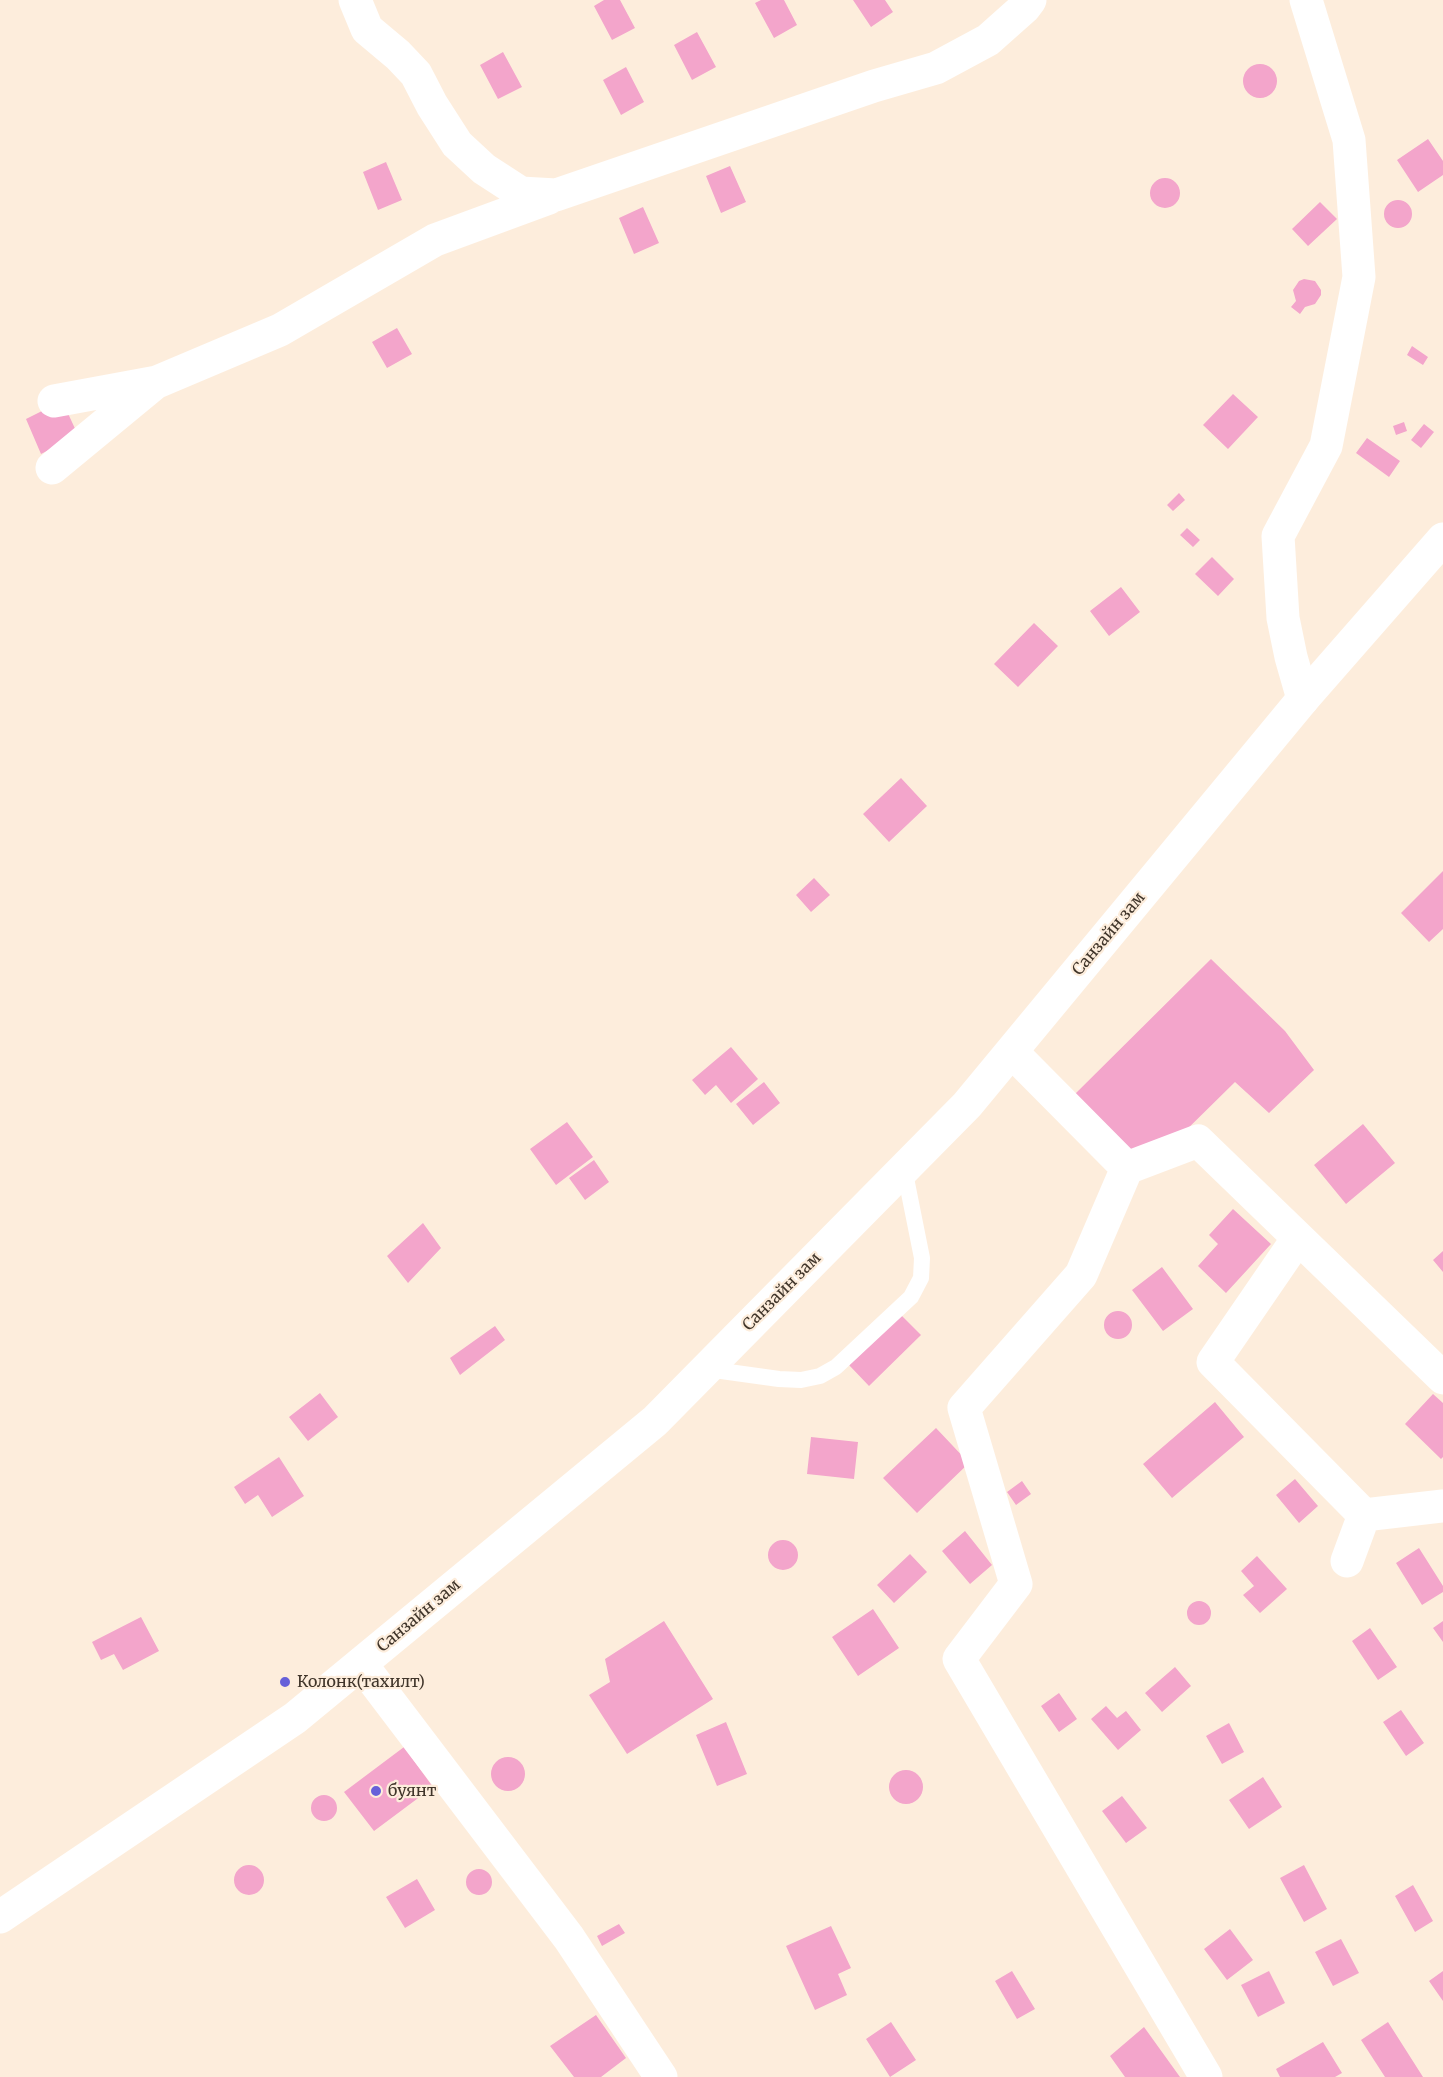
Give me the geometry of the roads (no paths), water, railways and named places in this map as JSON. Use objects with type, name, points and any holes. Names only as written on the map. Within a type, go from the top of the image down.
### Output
[{"type":"street","points":[[355,0],[367,29],[398,55],[416,74],[432,105],[457,144],[484,169],[521,193],[556,195]]},
{"type":"street","points":[[54,401],[157,382],[280,330],[435,240],[556,195],[874,86],[936,68],[987,40],[1030,0]]},
{"type":"street","points":[[1303,699],[1283,618],[1278,536],[1326,446],[1359,277],[1349,140],[1306,0]]},
{"type":"street","points":[[52,468],[157,382]]},
{"type":"street","name":"Санзайн зам","points":[[0,1917],[295,1718],[655,1421],[967,1105],[1303,699],[1443,539]]},
{"type":"street","points":[[1012,1052],[1127,1168]]},
{"type":"street","points":[[1206,2077],[960,1659],[1016,1584],[964,1408],[1081,1275],[1127,1168],[1198,1141],[1443,1378]]},
{"type":"street","points":[[1298,1238],[1213,1362],[1364,1515]]},
{"type":"street","points":[[1364,1515],[1443,1506]]},
{"type":"street","points":[[1347,1561],[1364,1515]]},
{"type":"street","points":[[361,1664],[569,1938],[661,2077]]},
{"type":"lane","points":[[706,1369],[779,1379],[801,1380],[820,1376],[837,1367],[911,1297],[921,1278],[922,1258],[904,1168]]},
{"type":"place","name":"Колонк(тахилт)","points":[[285,1682]]},
{"type":"place","name":"буянт","points":[[376,1791]]}]
